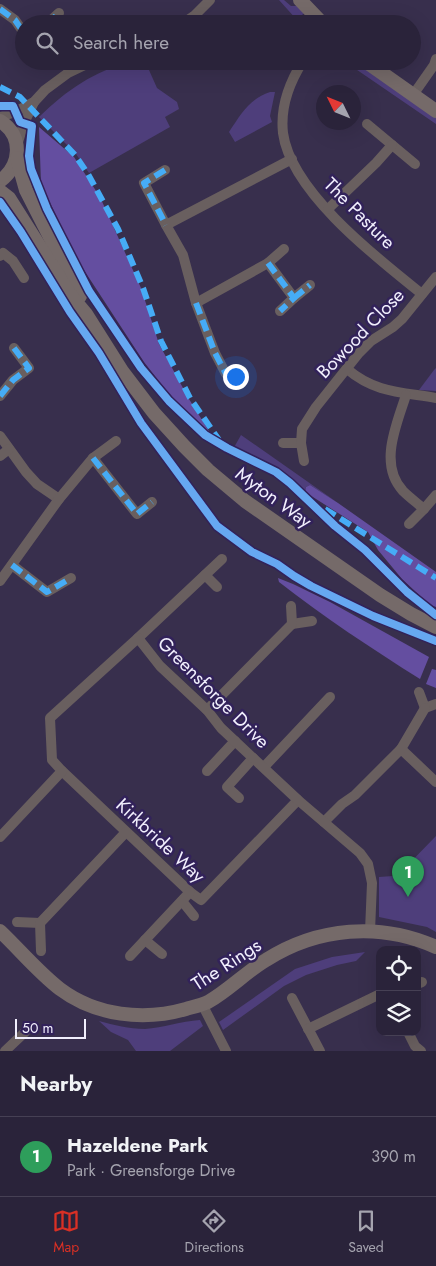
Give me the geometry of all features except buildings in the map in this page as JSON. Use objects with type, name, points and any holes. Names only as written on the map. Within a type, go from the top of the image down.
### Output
[{"type":"street","points":[[195,15],[210,0]]},
{"type":"street","points":[[300,0],[314,15]]},
{"type":"street","points":[[0,9],[15,20]]},
{"type":"street","points":[[413,95],[434,65],[436,59]]},
{"type":"street","points":[[0,181],[8,175],[17,152],[24,123],[34,102],[45,90],[74,70]]},
{"type":"street","name":"The Pasture","points":[[297,70],[287,92],[283,108],[284,135],[292,159],[308,187],[328,209],[359,240],[422,294]]},
{"type":"street","points":[[378,70],[436,111]]},
{"type":"street","points":[[0,117],[34,102]]},
{"type":"street","name":"Myton Way","points":[[0,121],[13,134],[26,190],[79,292],[86,314]]},
{"type":"street","points":[[367,124],[415,164]]},
{"type":"street","points":[[328,209],[392,145]]},
{"type":"street","points":[[166,225],[292,159]]},
{"type":"street","points":[[165,170],[144,183],[183,255],[196,302],[215,353],[226,374],[242,371]]},
{"type":"street","name":"Myton Way","points":[[0,191],[9,198],[71,296],[86,314],[122,371],[154,413],[208,470],[244,501],[380,595],[436,627]]},
{"type":"street","points":[[196,302],[268,263],[284,249]]},
{"type":"street","points":[[1,253],[13,262],[24,278]]},
{"type":"street","points":[[268,263],[294,298]]},
{"type":"street","name":"Bowood Close","points":[[304,461],[301,443],[302,429],[307,419],[371,341],[393,328],[436,277]]},
{"type":"street","points":[[280,311],[310,285]]},
{"type":"street","points":[[0,396],[13,380],[29,368],[14,348]]},
{"type":"street","points":[[347,369],[357,378],[369,384],[406,395],[436,398]]},
{"type":"street","points":[[406,395],[391,444],[392,469],[402,489],[424,508]]},
{"type":"street","points":[[0,436],[37,484],[59,500]]},
{"type":"street","points":[[0,581],[59,500],[93,458],[116,441]]},
{"type":"street","points":[[283,443],[301,443]]},
{"type":"street","points":[[0,456],[9,449]]},
{"type":"street","points":[[93,458],[137,514],[152,502]]},
{"type":"street","points":[[409,524],[436,495]]},
{"type":"street","points":[[138,638],[222,559]]},
{"type":"street","points":[[12,564],[47,592],[71,578]]},
{"type":"street","points":[[204,575],[217,587]]},
{"type":"street","points":[[291,606],[292,624]]},
{"type":"street","points":[[208,710],[292,624],[312,621]]},
{"type":"street","name":"Greensforge Drive","points":[[62,771],[52,760],[50,718],[138,638],[160,666],[208,710],[221,728],[298,800],[360,853],[368,864],[372,883],[370,931]]},
{"type":"street","points":[[420,692],[425,708]]},
{"type":"street","points":[[264,768],[330,697]]},
{"type":"street","points":[[324,822],[342,804],[356,795],[401,749],[425,708],[436,704]]},
{"type":"street","points":[[207,770],[235,741]]},
{"type":"street","points":[[401,749],[436,782]]},
{"type":"street","points":[[239,798],[226,787],[253,758]]},
{"type":"street","points":[[0,837],[62,771]]},
{"type":"street","name":"Kirkbride Way","points":[[62,771],[190,892],[201,900],[298,800]]},
{"type":"street","points":[[0,820],[9,828]]},
{"type":"street","points":[[41,951],[40,923],[126,832]]},
{"type":"street","points":[[130,956],[190,892]]},
{"type":"street","points":[[182,901],[194,916]]},
{"type":"street","points":[[17,922],[40,923]]},
{"type":"street","name":"The Rings","points":[[0,931],[60,989],[78,1000],[107,1011],[126,1015],[170,1013],[208,1002],[267,959],[289,947],[311,938],[337,932],[370,931],[398,934],[436,947]]},
{"type":"street","points":[[145,940],[162,954]]},
{"type":"street","points":[[308,1028],[376,996]]},
{"type":"street","points":[[292,998],[320,1051]]},
{"type":"street","points":[[202,1004],[226,1051]]},
{"type":"street","points":[[7,1050],[24,1032]]},
{"type":"street","points":[[410,1036],[421,1051]]},
{"type":"shaded area","points":[[279,0],[284,0],[291,6],[297,6],[304,13],[302,15],[292,15]]},
{"type":"shaded area","points":[[105,70],[149,70],[157,88],[177,102],[179,109],[165,117],[170,127],[89,173],[76,154],[39,117],[60,98]]},
{"type":"shaded area","points":[[357,70],[368,70],[436,117],[436,124]]},
{"type":"shaded area","points":[[270,92],[275,92],[270,116],[272,122],[235,142],[229,132],[238,119],[251,103]]},
{"type":"shaded area","points":[[39,127],[74,157],[100,197],[141,288],[159,344],[212,436],[182,411],[144,362],[78,261],[41,184]]},
{"type":"shaded area","points":[[436,368],[436,391],[419,390],[434,370]]},
{"type":"shaded area","points":[[241,435],[338,503],[310,485],[306,487],[303,495],[276,472],[232,451]]},
{"type":"shaded area","points":[[310,485],[436,572],[436,607],[430,605],[402,579],[378,550],[368,532],[305,492],[306,487]]},
{"type":"shaded area","points":[[278,578],[330,602],[429,657],[420,679],[331,620],[279,582]]},
{"type":"shaded area","points":[[432,669],[436,670],[436,688],[426,684]]},
{"type":"shaded area","points":[[436,836],[436,932],[427,927],[379,917],[379,877],[393,876],[400,873]]},
{"type":"shaded area","points":[[365,952],[356,961],[306,975],[284,986],[223,1030],[219,1022],[295,969],[332,957]]},
{"type":"shaded area","points":[[200,1020],[203,1026],[170,1051],[136,1051],[128,1040],[111,1032],[99,1021],[127,1028],[145,1029]]},
{"type":"marked path","points":[[0,9],[15,20]]},
{"type":"marked path","points":[[0,87],[20,97],[75,155],[88,174],[118,229],[143,288],[161,341],[190,398],[219,440]]},
{"type":"marked path","points":[[165,170],[144,183],[166,225]]},
{"type":"marked path","points":[[268,263],[294,298],[280,311]]},
{"type":"marked path","points":[[294,298],[310,285]]},
{"type":"marked path","points":[[196,303],[215,353],[226,374],[242,371]]},
{"type":"marked path","points":[[0,396],[13,380],[29,368],[14,348]]},
{"type":"marked path","points":[[93,458],[137,514],[152,502]]},
{"type":"marked path","points":[[325,509],[436,578]]},
{"type":"marked path","points":[[12,565],[47,592],[71,578]]},
{"type":"cycle path","points":[[0,106],[13,106],[20,122],[32,126],[29,156],[31,169],[47,209],[89,291],[141,368],[169,401],[205,435],[276,472],[290,483],[335,526],[365,550],[407,592],[436,615]]},
{"type":"cycle path","points":[[0,202],[21,232],[70,312],[99,353],[141,423],[217,526],[252,552],[277,564],[311,586],[373,616],[436,641]]},
{"type":"place","name":"Hazeldene Park","points":[[408,897]]}]
